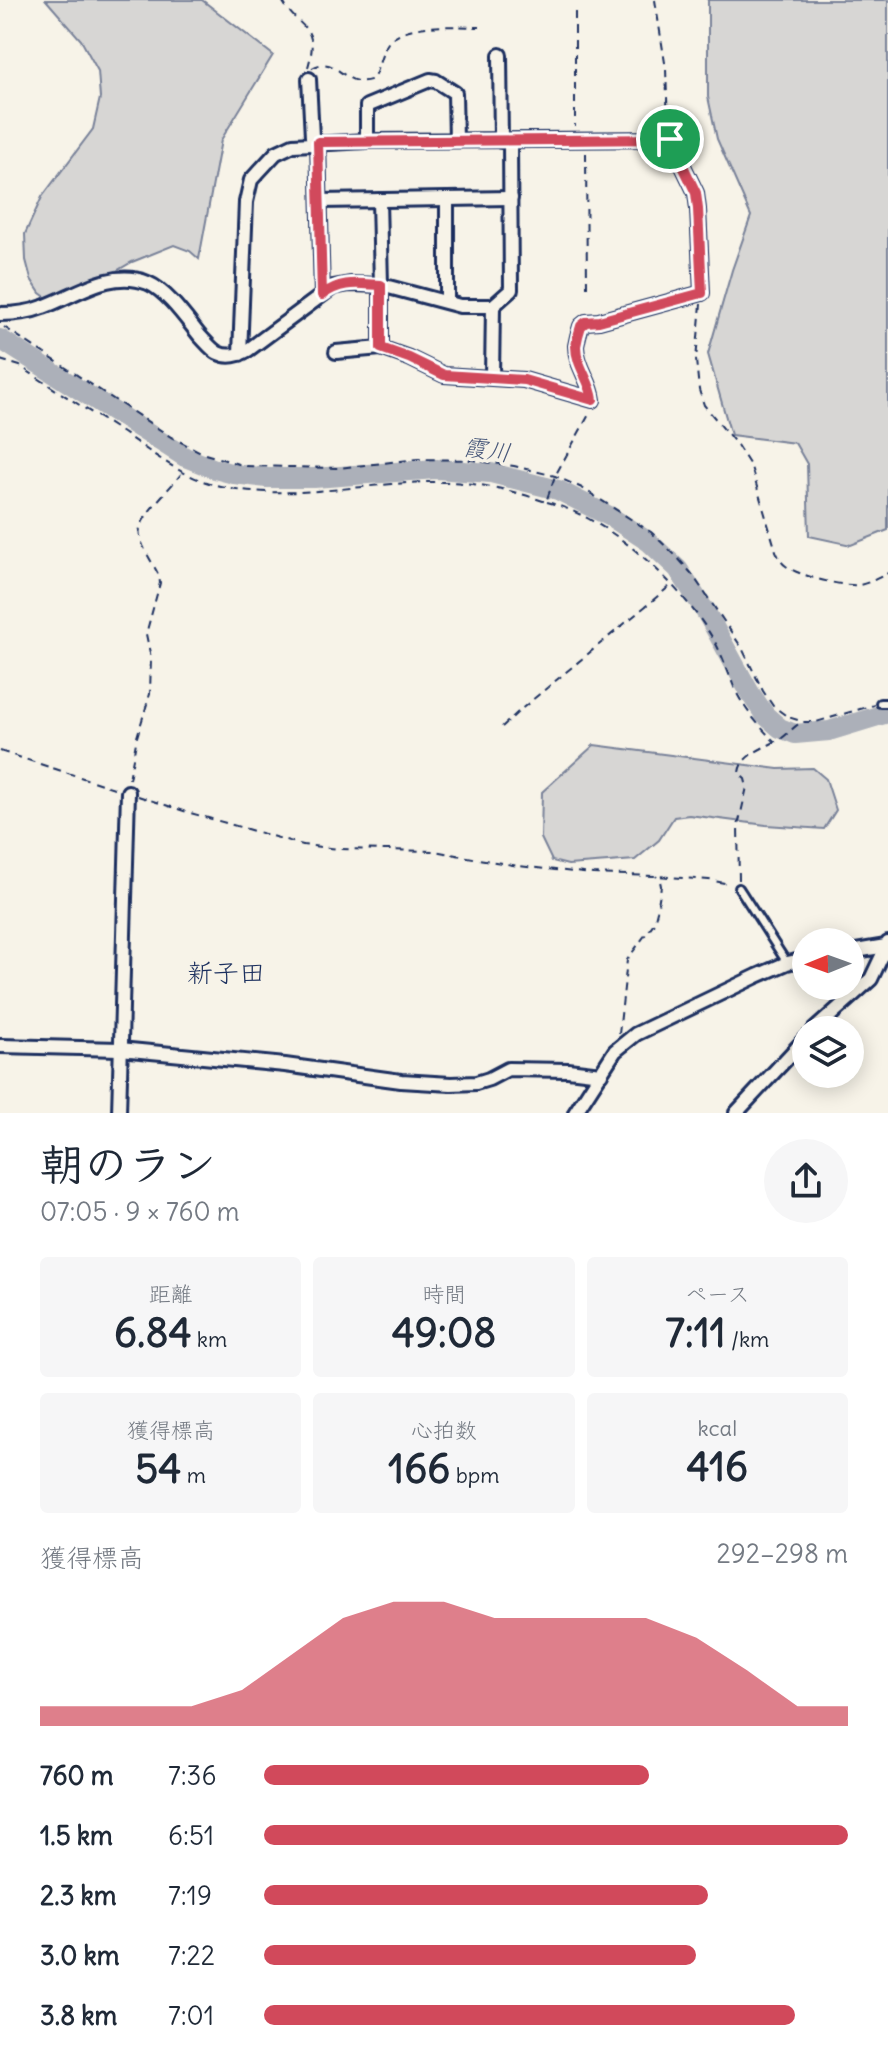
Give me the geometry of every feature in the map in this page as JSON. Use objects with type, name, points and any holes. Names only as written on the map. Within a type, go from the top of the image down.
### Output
[{"type":"street","points":[[0,314],[30,311],[109,280],[143,281],[161,291],[218,353],[231,356],[240,354],[333,287],[381,285],[460,306],[493,306],[511,290],[511,198],[500,55]]},
{"type":"street","points":[[309,79],[312,137],[318,142],[322,295]]},
{"type":"street","points":[[367,141],[367,106],[430,80],[455,93],[456,140]]},
{"type":"street","points":[[240,354],[246,202],[251,180],[276,153],[293,145],[318,142],[670,139],[696,193],[702,293],[586,322],[581,326],[577,354],[593,400],[524,380],[444,375],[381,348],[336,352]]},
{"type":"street","points":[[320,201],[511,198]]},
{"type":"street","points":[[447,199],[447,301]]},
{"type":"street","points":[[379,200],[381,348]]},
{"type":"street","points":[[492,377],[493,306]]},
{"type":"street","points":[[119,1113],[128,792]]},
{"type":"street","points":[[864,949],[887,945]]},
{"type":"street","points":[[830,1016],[871,979],[887,945]]},
{"type":"street","points":[[580,1111],[621,1046],[643,1030],[792,962]]},
{"type":"street","points":[[0,1046],[120,1049],[439,1083],[476,1083],[508,1069],[601,1074]]},
{"type":"street","points":[[736,1113],[792,1053]]},
{"type":"lane","points":[[739,888],[787,963]]},
{"type":"path","points":[[282,0],[311,36],[312,55],[307,70],[325,63],[359,82],[373,79],[388,42],[410,30],[480,27]]},
{"type":"path","points":[[655,0],[666,69],[666,115],[670,139]]},
{"type":"path","points":[[575,12],[587,288]]},
{"type":"path","points":[[702,293],[696,360],[699,390],[704,405],[751,467],[782,564],[843,584],[867,583],[888,573]]},
{"type":"path","points":[[0,324],[171,437],[205,454],[245,466],[338,468],[418,459],[472,460],[514,466],[582,488],[651,532],[676,556],[692,574],[742,648],[773,706],[788,717],[800,723],[816,722],[884,703]]},
{"type":"path","points":[[0,360],[20,366],[182,473],[224,487],[295,493],[432,482],[465,483],[495,486],[579,513],[644,558],[695,613],[714,641],[745,707],[775,742]]},
{"type":"path","points":[[546,502],[554,478],[592,409],[593,400]]},
{"type":"path","points":[[128,792],[131,761],[150,694],[151,658],[146,634],[160,583],[139,530],[142,521],[182,473]]},
{"type":"path","points":[[502,727],[671,585]]},
{"type":"path","points":[[0,751],[201,816],[303,845],[434,851],[518,866],[593,874],[709,880],[739,888],[738,826],[747,787],[739,768],[746,759],[800,723]]},
{"type":"path","points":[[621,1046],[618,1040],[627,960],[654,923],[661,886],[656,876]]},
{"type":"shaded area","points":[[46,0],[202,0],[273,55],[221,140],[199,259],[190,251],[174,245],[132,262],[75,295],[51,301],[40,293],[31,279],[26,260],[25,234],[42,197],[93,129],[100,98],[98,71],[81,40]]},
{"type":"shaded area","points":[[708,0],[888,0],[888,530],[851,545],[809,536],[807,464],[795,443],[731,435],[708,354],[751,216],[717,139],[708,97]]},
{"type":"shaded area","points":[[594,745],[778,769],[813,768],[826,779],[836,810],[824,829],[689,815],[674,817],[659,840],[635,860],[568,865],[552,861],[541,838],[542,792]]},
{"type":"waterway","name":"霞川","points":[[0,339],[185,457],[215,469],[267,478],[314,478],[436,469],[491,473],[558,490],[611,517],[649,542],[678,569],[707,614],[750,693],[765,715],[780,728],[795,734],[829,731],[888,713]]},
{"type":"district","name":"新子田","points":[[226,972]]},
{"type":"route","points":[[670,139],[696,193],[702,293],[586,322],[581,326],[577,354],[593,400],[524,380],[444,375],[381,348],[381,285],[350,284],[333,287],[322,295],[318,142],[670,139]]}]
